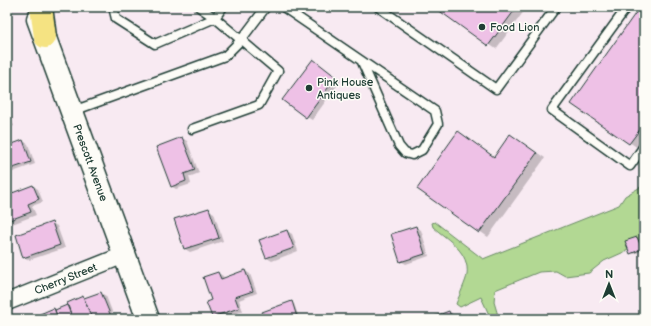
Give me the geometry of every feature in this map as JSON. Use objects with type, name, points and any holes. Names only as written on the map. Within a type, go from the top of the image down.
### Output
[{"type":"highway","points":[[41,7],[45,37]]},
{"type":"main road","name":"Prescott Avenue","points":[[33,7],[148,319]]},
{"type":"street","name":"Cherry Street","points":[[7,302],[124,255]]},
{"type":"lane","points":[[113,7],[116,19],[155,44],[215,18],[223,7]]},
{"type":"lane","points":[[192,129],[259,105],[278,71],[215,18],[199,7]]},
{"type":"lane","points":[[72,111],[225,56],[241,40],[266,7]]},
{"type":"lane","points":[[283,7],[435,111],[438,124],[422,150],[412,155],[405,154],[399,146],[362,62]]},
{"type":"lane","points":[[378,7],[496,89],[556,7]]},
{"type":"lane","points":[[627,7],[552,110],[630,166],[644,146]]},
{"type":"green space","points":[[644,185],[644,243],[604,261],[589,273],[565,276],[556,271],[539,272],[495,290],[494,302],[499,319],[491,319],[481,297],[460,307],[456,304],[467,275],[465,260],[457,247],[433,227],[432,223],[435,222],[483,259],[619,205],[625,196]]},
{"type":"building","name":"Food Lion","points":[[434,7],[517,7],[488,46]]},
{"type":"building","points":[[637,11],[642,15],[644,12],[644,124],[629,144],[571,104]]},
{"type":"building","name":"Pink House Antiques","points":[[313,59],[336,77],[306,118],[282,100]]},
{"type":"building","points":[[458,131],[494,157],[510,134],[537,153],[479,233],[417,189]]},
{"type":"building","points":[[182,137],[195,170],[184,174],[186,181],[171,187],[156,147]]},
{"type":"building","points":[[23,140],[31,162],[7,170],[7,146]]},
{"type":"building","points":[[33,185],[39,199],[28,204],[31,212],[7,221],[7,195]]},
{"type":"building","points":[[209,208],[219,238],[184,249],[174,219]]},
{"type":"building","points":[[52,222],[60,245],[23,258],[16,235]]},
{"type":"building","points":[[416,226],[425,254],[400,262],[391,234]]},
{"type":"building","points":[[287,230],[294,248],[266,258],[259,240]]},
{"type":"building","points":[[637,237],[642,249],[630,254],[625,241]]},
{"type":"building","points":[[245,270],[253,291],[235,297],[239,308],[212,317],[206,302],[211,300],[203,277],[218,272],[221,279]]},
{"type":"building","points":[[101,292],[112,319],[92,319],[84,298]]},
{"type":"building","points":[[83,296],[92,319],[73,319],[67,303]]},
{"type":"building","points":[[292,301],[297,317],[291,319],[265,319],[262,312]]},
{"type":"building","points":[[67,305],[73,319],[58,319],[55,310]]},
{"type":"building","points":[[54,308],[58,319],[42,319],[40,314]]},
{"type":"building","points":[[449,311],[452,319],[428,319]]},
{"type":"place","name":"Food Lion","points":[[482,27]]},
{"type":"place","name":"Pink House Antiques","points":[[309,88]]}]
